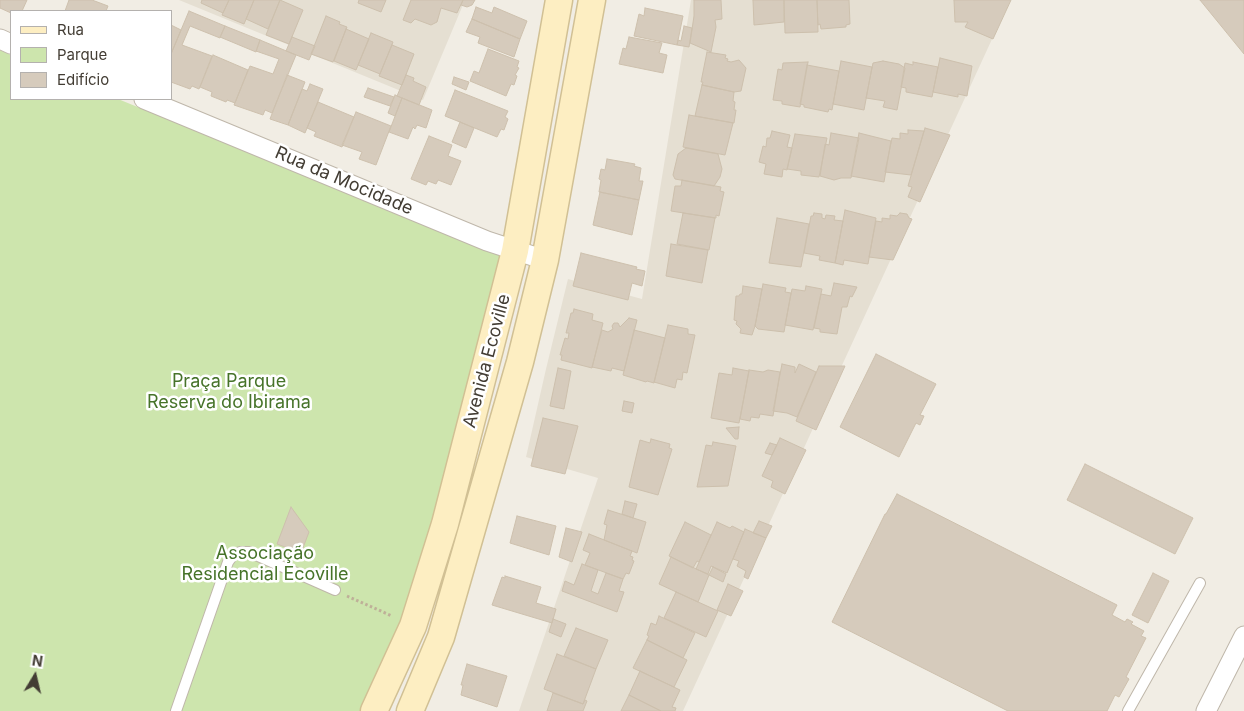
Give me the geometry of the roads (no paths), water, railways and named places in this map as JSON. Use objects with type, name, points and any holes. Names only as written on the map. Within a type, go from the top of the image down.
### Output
[{"type":"street","name":"Avenida Ecoville","points":[[374,711],[413,626],[444,524],[515,250],[559,0]]},
{"type":"street","name":"Avenida Ecoville","points":[[410,711],[441,637],[514,384],[545,260],[592,0]]},
{"type":"street","name":"Rua da Mocidade","points":[[146,100],[488,241],[545,260]]},
{"type":"street","points":[[1206,711],[1244,636]]},
{"type":"lane","points":[[176,711],[228,562],[233,555],[240,552],[249,552],[334,590]]},
{"type":"lane","points":[[1128,711],[1200,583]]},
{"type":"park label","name":"Praça Parque Reserva do Ibirama","points":[[229,392]]},
{"type":"park label","name":"Associação Residencial Ecoville","points":[[265,564]]}]
